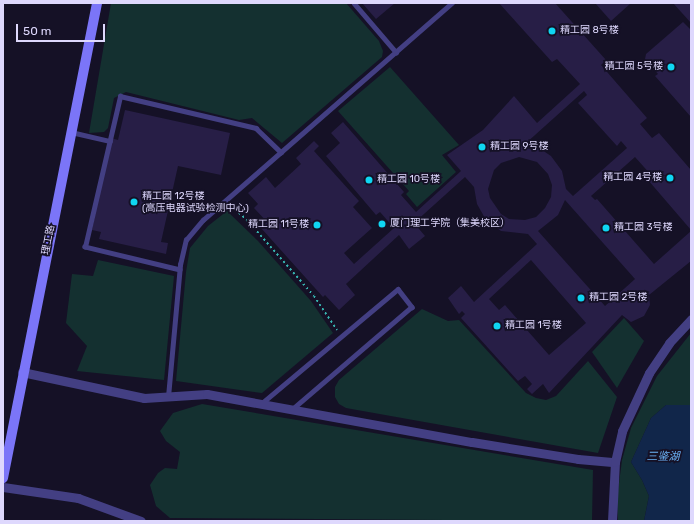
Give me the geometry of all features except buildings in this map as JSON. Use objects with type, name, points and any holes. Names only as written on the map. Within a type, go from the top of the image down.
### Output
[{"type":"street","name":"理工路","points":[[3,478],[22,372],[97,3]]},
{"type":"street","points":[[612,521],[615,462],[622,431],[639,390],[669,344],[691,318]]},
{"type":"street","points":[[22,372],[144,398],[207,394],[517,450],[615,462]]},
{"type":"street","points":[[3,487],[78,498],[141,521]]},
{"type":"lane","points":[[354,3],[396,52]]},
{"type":"lane","points":[[168,397],[180,270],[186,240],[203,220],[452,3]]},
{"type":"lane","points":[[180,270],[85,247],[120,96],[256,128],[282,152]]},
{"type":"lane","points":[[71,132],[110,141]]},
{"type":"lane","points":[[261,404],[398,289],[412,307],[292,410]]},
{"type":"path","points":[[226,201],[247,220],[314,296],[342,337]]},
{"type":"green space","points":[[111,3],[346,3],[379,41],[383,51],[382,57],[282,143],[252,118],[239,120],[126,92],[114,98],[108,128],[104,132],[89,133]]},
{"type":"green space","points":[[390,67],[459,145],[442,155],[456,172],[417,207],[406,194],[409,191],[338,111]]},
{"type":"green space","points":[[227,211],[258,241],[311,301],[333,333],[262,393],[176,381],[186,272],[190,248],[208,226]]},
{"type":"green space","points":[[98,260],[174,276],[164,380],[77,371],[87,346],[66,323],[72,274],[93,276]]},
{"type":"green space","points":[[422,309],[448,321],[459,320],[526,393],[536,398],[546,400],[556,396],[588,361],[617,397],[598,453],[346,408],[339,404],[335,397],[335,387],[339,380]]},
{"type":"green space","points":[[624,318],[644,341],[617,388],[592,352]]},
{"type":"green space","points":[[691,333],[691,405],[666,405],[651,418],[631,462],[642,480],[649,496],[644,521],[618,521],[617,499],[622,460],[631,428],[657,376]]},
{"type":"green space","points":[[202,404],[593,470],[592,521],[170,518],[156,506],[150,485],[158,473],[165,468],[177,469],[180,452],[166,441],[160,431],[173,413]]},
{"type":"water","name":"三鉴湖","points":[[666,405],[691,405],[691,521],[644,521],[649,496],[642,480],[631,462],[651,418]]},
{"type":"place","name":"精工园 8号楼","points":[[552,31]]},
{"type":"place","name":"精工园 5号楼","points":[[671,67]]},
{"type":"place","name":"精工园 9号楼","points":[[482,147]]},
{"type":"place","name":"精工园 4号楼","points":[[670,178]]},
{"type":"place","name":"精工园 10号楼","points":[[369,180]]},
{"type":"place","name":"精工园 12号楼 (高压电器试验检测中心)","points":[[134,202]]},
{"type":"place","name":"厦门理工学院（集美校区）","points":[[382,224]]},
{"type":"place","name":"精工园 11号楼","points":[[317,225]]},
{"type":"place","name":"精工园 3号楼","points":[[606,228]]},
{"type":"place","name":"精工园 2号楼","points":[[581,298]]},
{"type":"place","name":"精工园 1号楼","points":[[497,326]]}]
